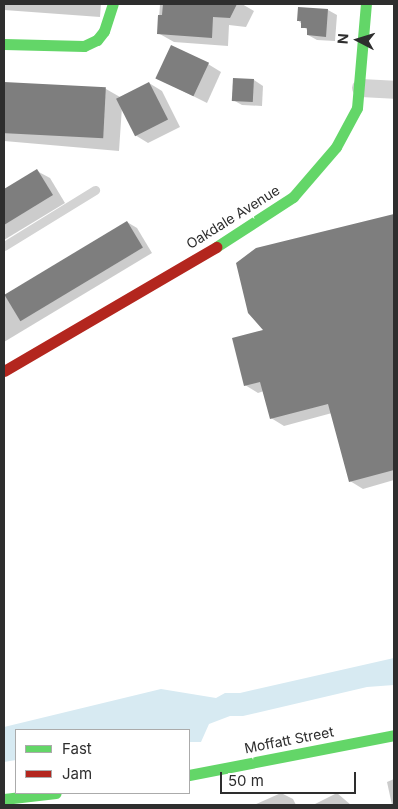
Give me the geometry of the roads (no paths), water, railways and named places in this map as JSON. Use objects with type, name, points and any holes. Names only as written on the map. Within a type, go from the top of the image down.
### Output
[{"type":"street","points":[[4,44],[84,46],[97,40],[104,32],[113,4]]},
{"type":"street","name":"Oakdale Avenue","points":[[4,371],[231,238],[293,197],[314,176],[341,139],[357,108],[361,88],[366,4]]},
{"type":"street","points":[[361,88],[394,90]]},
{"type":"street","name":"Moffatt Street","points":[[190,775],[394,735]]},
{"type":"street","points":[[4,799],[47,794]]},
{"type":"lane","points":[[4,246],[95,190]]}]
